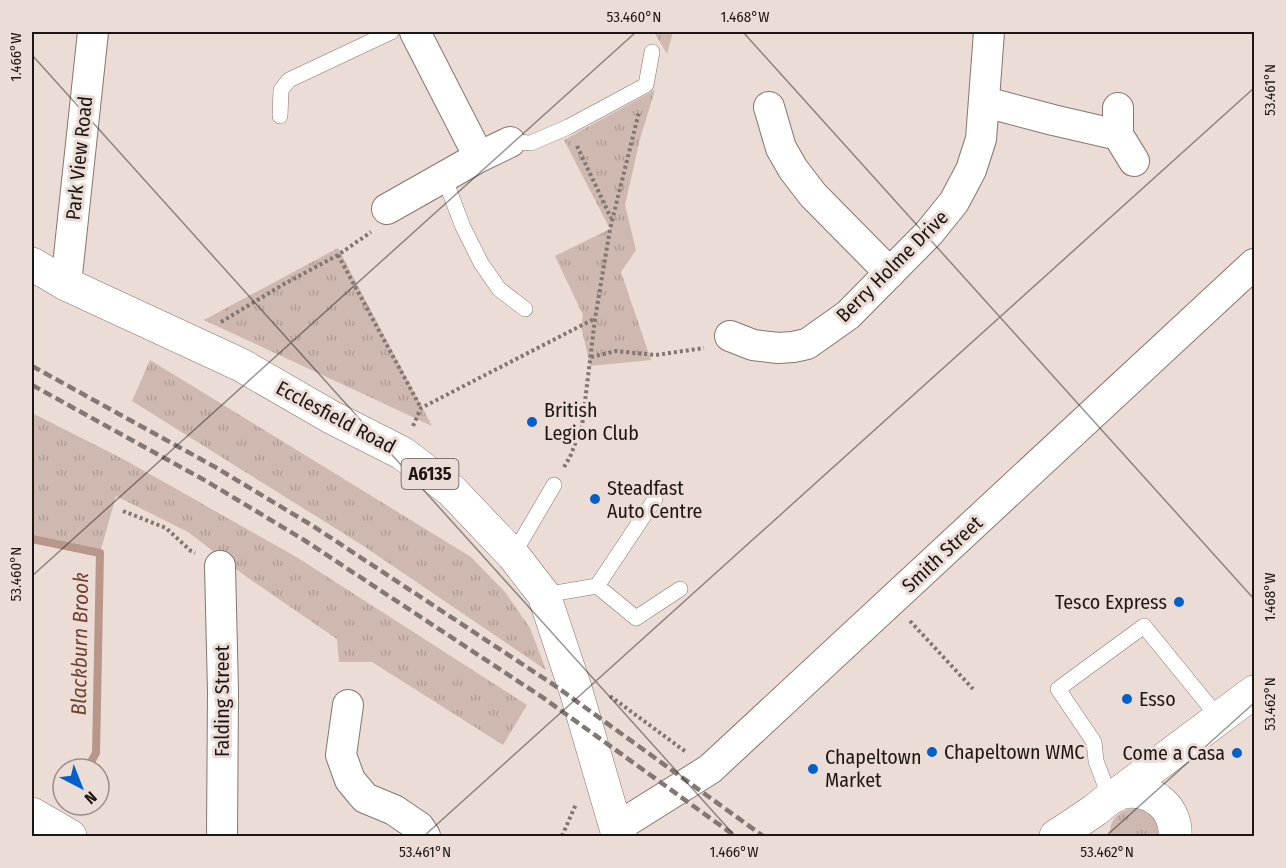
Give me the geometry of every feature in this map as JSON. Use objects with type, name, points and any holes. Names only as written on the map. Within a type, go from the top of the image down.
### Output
[{"type":"main road","name":"Ecclesfield Road","points":[[32,264],[66,284],[242,365],[331,417],[402,453],[451,490],[513,555],[544,595],[576,691],[616,834]]},
{"type":"main road","points":[[1056,837],[1254,692]]},
{"type":"main road","points":[[1165,806],[1161,787],[1171,761],[1209,726]]},
{"type":"main road","points":[[1092,837],[1096,815],[1110,799],[1125,792],[1136,791],[1157,798],[1165,806],[1172,818],[1175,837]]},
{"type":"main road","points":[[32,813],[70,837]]},
{"type":"street","name":"Park View Road","points":[[66,284],[93,32]]},
{"type":"street","points":[[415,32],[479,157]]},
{"type":"street","name":"Berry Holme Drive","points":[[730,336],[753,345],[778,348],[807,344],[848,315],[929,232],[954,202],[971,170],[981,139],[989,32]]},
{"type":"street","points":[[985,102],[1053,120],[1118,121],[1134,161]]},
{"type":"street","points":[[769,107],[781,148],[793,169],[813,195],[890,273]]},
{"type":"street","points":[[387,209],[510,142]]},
{"type":"street","name":"Smith Street","points":[[616,834],[710,769],[1254,264]]},
{"type":"street","name":"Falding Street","points":[[220,566],[223,692],[222,837]]},
{"type":"street","points":[[348,705],[341,755],[350,780],[365,798],[394,810],[419,827],[425,837]]},
{"type":"lane","points":[[280,116],[280,90],[289,80],[391,32]]},
{"type":"lane","points":[[510,142],[531,143],[568,127],[646,85],[652,52]]},
{"type":"lane","points":[[444,177],[463,227],[481,263],[499,289],[525,309]]},
{"type":"lane","points":[[513,555],[554,485]]},
{"type":"lane","points":[[544,595],[597,586],[655,499]]},
{"type":"lane","points":[[597,586],[636,618],[680,589]]},
{"type":"lane","points":[[1110,799],[1096,760],[1094,742],[1058,688],[1144,626],[1209,726]]},
{"type":"path","points":[[554,485],[570,457],[582,426],[595,319],[612,220],[646,85]]},
{"type":"path","points":[[568,127],[612,220]]},
{"type":"path","points":[[189,341],[284,284],[338,255],[387,221],[387,209]]},
{"type":"path","points":[[338,255],[421,408]]},
{"type":"path","points":[[402,453],[421,408],[595,319]]},
{"type":"path","points":[[591,357],[616,351],[656,355],[691,351],[726,343],[730,336]]},
{"type":"path","points":[[123,511],[166,528],[191,551],[220,566]]},
{"type":"path","points":[[891,601],[973,689]]},
{"type":"path","points":[[576,691],[599,688],[710,769]]},
{"type":"green space","points":[[654,32],[673,32],[667,54]]},
{"type":"green space","points":[[655,90],[640,139],[625,205],[636,250],[621,272],[651,360],[590,366],[581,326],[583,315],[555,256],[610,229],[564,140]]},
{"type":"green space","points":[[338,248],[432,426],[204,320]]},
{"type":"green space","points":[[150,360],[471,557],[505,592],[530,628],[546,670],[362,545],[132,401]]},
{"type":"green space","points":[[32,413],[125,460],[298,558],[527,705],[503,745],[372,662],[339,662],[337,639],[248,578],[188,532],[116,496],[100,553],[32,539]]},
{"type":"green space","points":[[1136,808],[1153,818],[1159,836],[1110,836],[1111,825],[1116,816]]},
{"type":"waterway","name":"Blackburn Brook","points":[[32,539],[100,553],[96,753],[94,757]]},
{"type":"railway","points":[[32,366],[215,467],[313,526],[554,685],[763,836]]},
{"type":"railway","points":[[32,385],[206,481],[304,540],[545,699],[735,836]]},
{"type":"place","name":"British Legion Club","points":[[532,422]]},
{"type":"place","name":"Steadfast Auto Centre","points":[[595,499]]},
{"type":"place","name":"Tesco Express","points":[[1179,602]]},
{"type":"place","name":"Esso","points":[[1127,699]]},
{"type":"place","name":"Chapeltown WMC","points":[[932,752]]},
{"type":"place","name":"Come a Casa","points":[[1237,753]]},
{"type":"place","name":"Chapeltown Market","points":[[813,769]]}]
